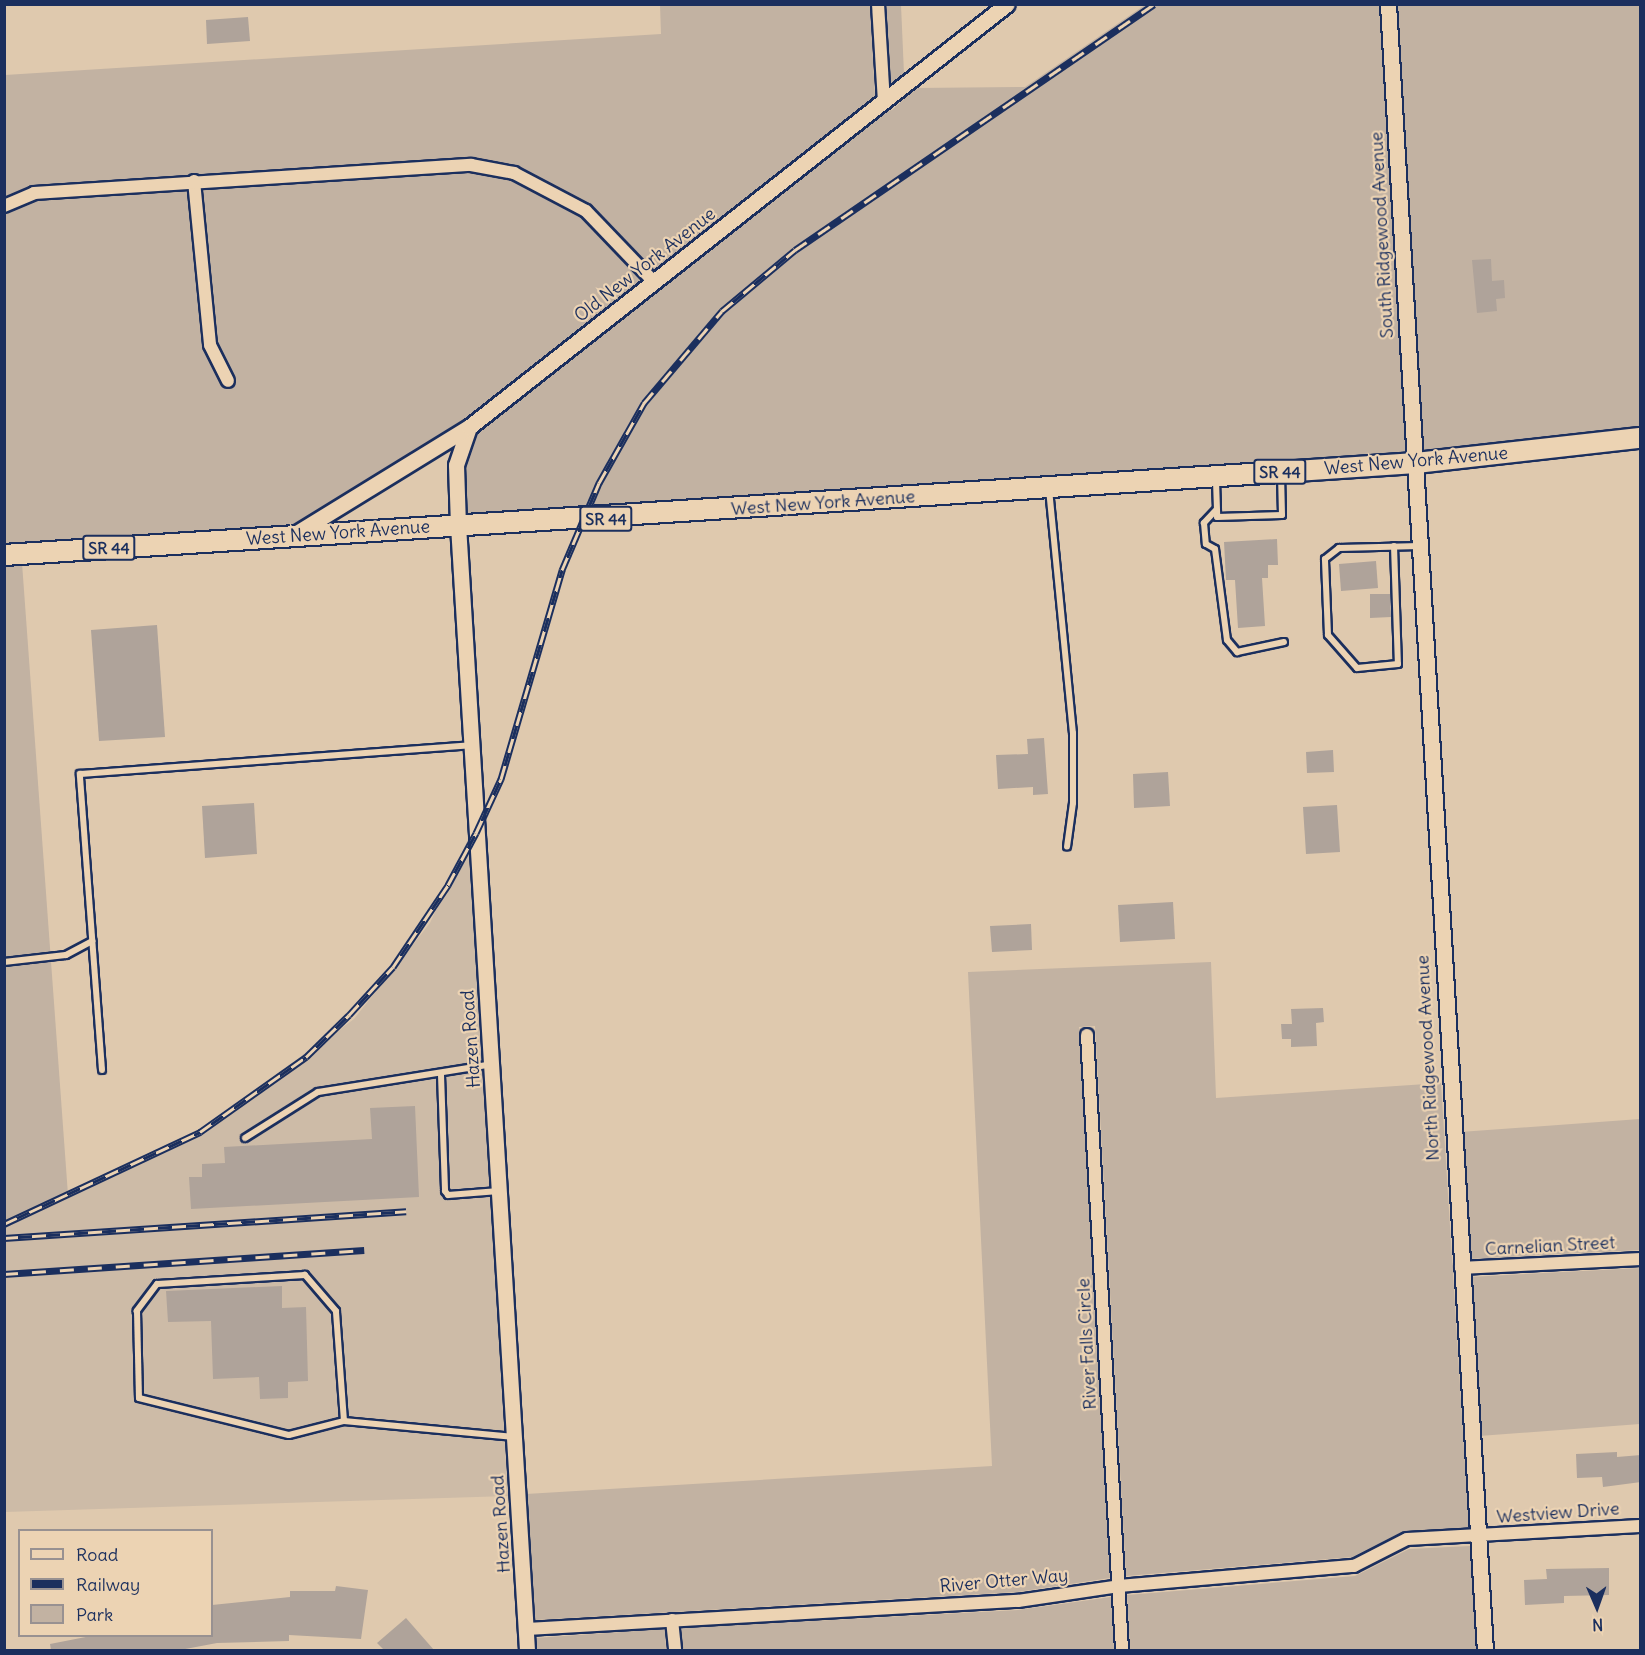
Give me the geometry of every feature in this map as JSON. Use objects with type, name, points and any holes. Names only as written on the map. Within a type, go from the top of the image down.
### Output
[{"type":"main road","name":"West New York Avenue","points":[[4,555],[458,525],[582,520],[1416,463],[1641,438]]},
{"type":"street","points":[[878,4],[884,101]]},
{"type":"street","name":"Old New York Avenue","points":[[293,536],[469,427],[1007,4]]},
{"type":"street","name":"South Ridgewood Avenue","points":[[1388,4],[1416,463]]},
{"type":"street","points":[[4,206],[34,193],[471,165],[514,173],[586,211],[654,282]]},
{"type":"street","points":[[194,181],[210,345],[228,381]]},
{"type":"street","name":"Hazen Road","points":[[469,427],[456,465],[458,525],[527,1650]]},
{"type":"street","name":"North Ridgewood Avenue","points":[[1416,463],[1485,1650]]},
{"type":"street","name":"River Falls Circle","points":[[1087,1035],[1122,1650]]},
{"type":"street","name":"Carnelian Street","points":[[1461,1268],[1641,1259]]},
{"type":"street","name":"Westview Drive","points":[[1478,1536],[1641,1526]]},
{"type":"street","name":"River Otter Way","points":[[527,1629],[1018,1601],[1119,1586],[1354,1566],[1407,1539],[1478,1536]]},
{"type":"street","points":[[672,1620],[675,1650]]},
{"type":"lane","points":[[1215,477],[1217,517],[1282,515],[1281,472]]},
{"type":"lane","points":[[1048,488],[1073,733],[1073,803],[1067,847]]},
{"type":"lane","points":[[1216,510],[1204,523],[1206,544],[1215,549],[1227,640],[1237,651],[1284,642]]},
{"type":"lane","points":[[1394,546],[1398,664],[1358,668],[1328,635],[1325,559],[1339,548],[1394,546],[1420,546]]},
{"type":"lane","points":[[102,1070],[80,774],[471,745]]},
{"type":"lane","points":[[4,962],[66,955],[92,941]]},
{"type":"lane","points":[[244,1138],[318,1092],[441,1075],[492,1064]]},
{"type":"lane","points":[[441,1075],[445,1191],[448,1195],[500,1191]]},
{"type":"lane","points":[[344,1420],[336,1311],[305,1275],[158,1284],[137,1311],[139,1398],[289,1435],[344,1420],[514,1437]]},
{"type":"shaded area","points":[[469,837],[508,1496],[5,1512],[4,1222],[216,1121],[354,1019],[430,923]]},
{"type":"green space","points":[[660,5],[870,5],[875,97],[469,416],[291,526],[5,546],[5,75],[661,34]]},
{"type":"green space","points":[[886,5],[901,5],[904,74],[891,84]]},
{"type":"green space","points":[[1145,5],[1379,5],[1407,454],[466,516],[464,466],[475,434],[887,111],[892,110],[916,88],[1025,87]]},
{"type":"green space","points":[[1396,5],[1640,5],[1640,426],[1423,453]]},
{"type":"green space","points":[[22,563],[68,1195],[5,1222],[4,565]]},
{"type":"green space","points":[[1211,962],[1216,1098],[1441,1083],[1469,1528],[1404,1531],[1352,1557],[1126,1576],[1095,1026],[1079,1027],[1110,1578],[1017,1592],[535,1620],[526,1494],[992,1466],[968,972]]},
{"type":"green space","points":[[1640,1119],[1640,1250],[1468,1259],[1460,1132]]},
{"type":"green space","points":[[1640,1268],[1640,1424],[1479,1436],[1469,1277]]},
{"type":"green space","points":[[1470,1546],[1477,1650],[1130,1650],[1127,1595],[1355,1576],[1409,1549]]},
{"type":"green space","points":[[1111,1597],[1114,1650],[683,1650],[681,1628],[1018,1610]]},
{"type":"green space","points":[[665,1629],[666,1650],[535,1650],[535,1638]]},
{"type":"building","points":[[248,17],[250,41],[207,44],[206,20]]},
{"type":"building","points":[[1491,259],[1492,281],[1504,280],[1505,298],[1496,299],[1497,311],[1477,313],[1472,260]]},
{"type":"building","points":[[1277,539],[1278,565],[1268,565],[1268,578],[1262,578],[1265,626],[1238,628],[1235,580],[1226,580],[1224,542]]},
{"type":"building","points":[[1376,561],[1378,588],[1341,591],[1339,564]]},
{"type":"building","points":[[1370,594],[1390,594],[1391,617],[1370,618]]},
{"type":"building","points":[[157,625],[165,737],[99,741],[91,630]]},
{"type":"building","points":[[1044,738],[1048,794],[1033,795],[1033,787],[998,789],[996,755],[1028,754],[1027,739]]},
{"type":"building","points":[[1333,750],[1334,772],[1307,773],[1306,752]]},
{"type":"building","points":[[1168,772],[1170,806],[1134,808],[1133,774]]},
{"type":"building","points":[[254,803],[257,854],[205,858],[202,806]]},
{"type":"building","points":[[1337,805],[1340,852],[1306,854],[1303,807]]},
{"type":"building","points":[[1173,902],[1175,939],[1120,942],[1118,905]]},
{"type":"building","points":[[1031,924],[1032,950],[992,952],[990,926]]},
{"type":"building","points":[[1323,1008],[1324,1022],[1316,1023],[1317,1046],[1291,1047],[1291,1039],[1282,1039],[1281,1024],[1292,1024],[1291,1009]]},
{"type":"building","points":[[415,1106],[419,1197],[191,1209],[189,1177],[202,1177],[202,1164],[225,1163],[224,1147],[372,1139],[370,1108]]},
{"type":"building","points":[[282,1286],[282,1308],[306,1307],[308,1381],[288,1382],[288,1398],[260,1399],[259,1377],[213,1379],[211,1321],[168,1322],[166,1291]]},
{"type":"building","points":[[1617,1452],[1617,1457],[1641,1455],[1641,1482],[1603,1487],[1602,1477],[1577,1478],[1576,1454]]},
{"type":"building","points":[[1609,1568],[1609,1595],[1564,1596],[1564,1603],[1525,1605],[1524,1580],[1547,1579],[1546,1569]]},
{"type":"building","points":[[336,1586],[368,1590],[361,1639],[289,1635],[289,1641],[217,1643],[180,1650],[51,1650],[50,1644],[86,1637],[213,1637],[213,1605],[290,1597],[290,1591],[335,1591]]},
{"type":"building","points":[[406,1618],[434,1650],[384,1650],[377,1643]]},
{"type":"railway","points":[[4,1224],[200,1132],[306,1057],[349,1015],[393,967],[448,885],[476,833],[501,779],[562,570],[599,483],[644,403],[722,311],[795,250],[1154,4]]},
{"type":"railway","points":[[4,1238],[406,1211]]},
{"type":"railway","points":[[4,1274],[364,1250]]}]
